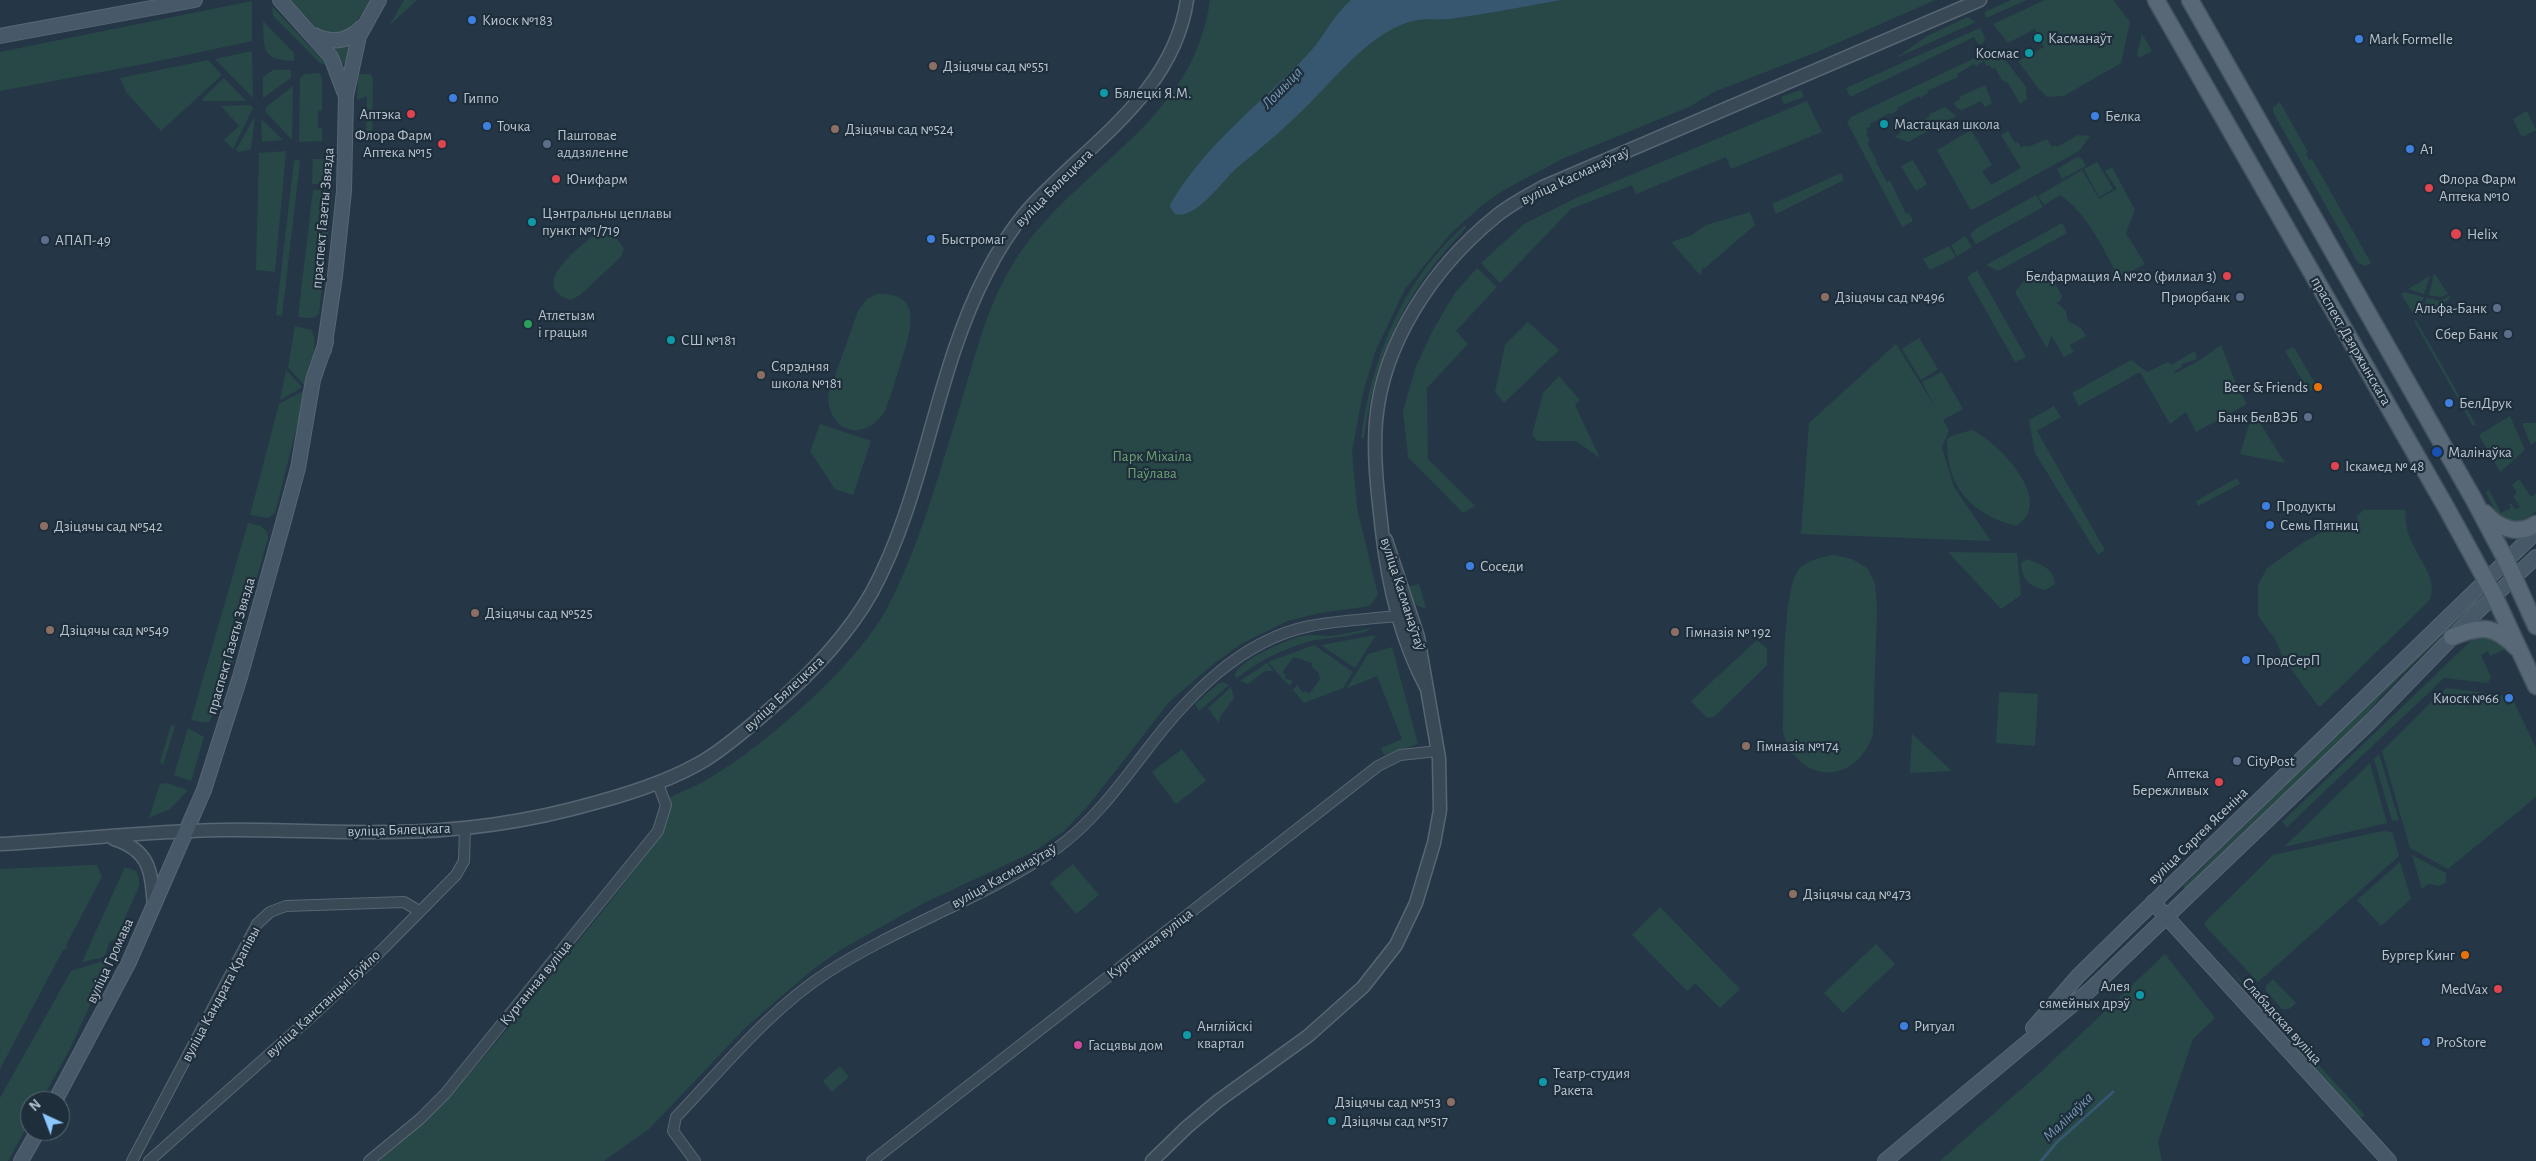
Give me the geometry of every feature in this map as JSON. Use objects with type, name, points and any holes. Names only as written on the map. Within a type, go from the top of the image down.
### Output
[{"type":"main road","points":[[0,36],[195,0]]},
{"type":"main road","name":"праспект Газеты Звязда","points":[[280,0],[332,59],[346,96]]},
{"type":"main road","name":"праспект Газеты Звязда","points":[[187,831],[204,790],[222,736],[317,406],[323,378],[344,191],[346,96],[354,53],[362,27],[379,0]]},
{"type":"main road","name":"праспект Дзяржынскага","points":[[2156,0],[2442,501],[2494,595],[2536,686]]},
{"type":"main road","name":"праспект Дзяржынскага","points":[[2190,0],[2255,110],[2472,498],[2506,560],[2536,626]]},
{"type":"main road","points":[[308,30],[322,39],[339,41],[350,37],[362,27]]},
{"type":"main road","points":[[2472,498],[2493,522],[2500,526],[2521,530],[2536,524]]},
{"type":"main road","name":"вуліца Сяргея Ясеніна","points":[[2007,1059],[2078,976],[2536,532]]},
{"type":"main road","name":"вуліца Сяргея Ясеніна","points":[[1885,1161],[2090,990],[2371,721],[2494,595],[2536,556]]},
{"type":"main road","points":[[2452,637],[2471,629],[2491,629],[2505,637],[2522,653]]},
{"type":"main road","name":"вуліца Громава","points":[[61,1091],[110,1002],[187,831]]},
{"type":"main road","name":"Слабадская вуліца","points":[[2153,902],[2389,1161]]},
{"type":"main road","points":[[21,1161],[32,1141]]},
{"type":"street","name":"вуліца Бялецкага","points":[[0,844],[187,831],[390,832],[465,828],[567,811],[658,784],[705,760],[745,731],[814,669],[857,617],[880,576],[903,522],[965,320],[987,272],[1011,232],[1028,211],[1110,132],[1152,85],[1175,46],[1185,17],[1187,0]]},
{"type":"street","name":"вуліца Касманаўтаў","points":[[1152,1161],[1187,1127],[1218,1101],[1308,1036],[1363,988],[1396,945],[1416,903],[1434,843],[1440,810],[1438,751],[1426,687],[1414,664],[1405,615],[1384,558],[1377,502],[1374,444],[1378,410],[1386,376],[1398,340],[1417,304],[1440,270],[1468,240],[1496,215],[1543,187],[1980,0]]},
{"type":"street","name":"вуліца Касманаўтаў","points":[[695,1161],[673,1131],[676,1117],[780,1009],[826,973],[865,949],[972,896],[1057,848],[1102,808],[1178,710],[1232,662],[1259,645],[1301,629],[1371,618],[1405,615]]},
{"type":"street","name":"Курганная вуліца","points":[[872,1161],[1378,766],[1400,755],[1438,751]]},
{"type":"street","name":"Курганная вуліца","points":[[369,1161],[420,1119],[445,1094],[658,831],[666,805],[658,784]]},
{"type":"street","name":"вуліца Канстанцыі Буйло","points":[[149,1161],[310,1018],[374,958],[456,876],[464,861],[465,828]]},
{"type":"street","points":[[109,837],[128,844],[146,861],[154,906]]},
{"type":"street","name":"вуліца Кандрата Крапівы","points":[[132,1161],[257,924],[270,912],[286,906],[404,902],[419,911]]},
{"type":"green space","points":[[290,0],[370,0],[353,27],[337,36],[322,33]]},
{"type":"green space","points":[[404,0],[417,0],[389,26]]},
{"type":"green space","name":"Парк Міхаіла Паўлава","points":[[1210,0],[1935,0],[1817,52],[1714,92],[1689,107],[1562,159],[1504,190],[1485,203],[1451,233],[1405,289],[1375,352],[1362,397],[1352,452],[1357,508],[1378,595],[1370,606],[1320,613],[1287,621],[1241,644],[1216,662],[1170,701],[1088,806],[1064,831],[1033,852],[924,903],[842,949],[812,970],[747,1026],[649,1129],[604,1161],[378,1161],[467,1076],[591,926],[663,831],[670,809],[669,798],[700,784],[732,764],[782,725],[831,680],[872,632],[898,587],[918,538],[982,334],[1006,277],[1016,259],[1041,226],[1070,196],[1130,141],[1157,112],[1181,80],[1199,43]]},
{"type":"green space","points":[[2011,0],[2027,0],[1985,17],[1985,12]]},
{"type":"green space","points":[[2045,0],[2113,0],[2130,22],[2121,63],[2064,96],[2047,97],[2018,61],[2044,47],[2035,29],[2008,43],[1993,24]]},
{"type":"green space","points":[[252,1],[252,41],[149,63],[0,91],[0,52]]},
{"type":"green space","points":[[272,6],[327,65],[320,63],[273,16]]},
{"type":"green space","points":[[1968,17],[1976,22],[1896,58],[1927,36]]},
{"type":"green space","points":[[263,21],[294,53],[294,61],[275,58],[266,51]]},
{"type":"green space","points":[[1980,28],[1985,38],[1983,44],[1978,44],[1974,37],[1850,97],[1846,88]]},
{"type":"green space","points":[[2142,34],[2152,51],[2139,58],[2137,54]]},
{"type":"green space","points":[[350,44],[347,63],[340,64],[328,45]]},
{"type":"green space","points":[[1996,48],[2026,87],[2027,99],[2020,104],[2008,83],[2002,80],[1995,68],[1992,69],[1990,65],[1987,66],[1984,61],[1976,66],[1974,64],[1957,74],[1958,77],[1927,91],[1928,93],[1920,98],[1919,96],[1897,108],[1898,110],[1870,124],[1871,126],[1866,129],[1868,133],[1866,134],[1870,141],[1867,143],[1876,162],[1887,182],[1890,180],[1906,214],[1909,213],[1913,221],[1902,227],[1847,122],[1851,117]]},
{"type":"green space","points":[[252,52],[253,98],[215,59]]},
{"type":"green space","points":[[208,60],[222,75],[161,131],[126,92],[120,78]]},
{"type":"green space","points":[[273,70],[291,70],[291,78],[263,98],[263,77]]},
{"type":"green space","points":[[320,73],[322,80],[322,111],[318,111],[318,128],[322,128],[322,141],[299,142],[300,78],[305,74]]},
{"type":"green space","points":[[358,74],[370,74],[373,78],[372,141],[366,141],[367,96],[357,100]]},
{"type":"green space","points":[[224,78],[246,101],[203,101],[202,99]]},
{"type":"green space","points":[[1985,85],[1992,103],[1985,107],[1981,101],[1962,110],[1957,108],[1954,103],[1960,99],[1959,97]]},
{"type":"green space","points":[[293,86],[292,140],[266,112],[266,107]]},
{"type":"green space","points":[[1801,90],[1804,97],[1784,104],[1781,97]]},
{"type":"green space","points":[[1807,101],[1822,132],[1731,169],[1726,157],[1636,194],[1632,185],[1571,209],[1500,283],[1481,263],[1524,224],[1576,198]]},
{"type":"green space","points":[[2280,102],[2308,152],[2306,154],[2309,160],[2312,159],[2371,263],[2365,266],[2358,263],[2273,112],[2273,107]]},
{"type":"green space","points":[[250,105],[253,108],[233,149],[224,140],[239,126],[221,106]]},
{"type":"green space","points":[[1945,107],[1956,116],[1934,128],[1925,119],[1930,116],[1929,114]]},
{"type":"green space","points":[[2527,111],[2536,130],[2522,137],[2513,119]]},
{"type":"green space","points":[[255,116],[251,149],[238,152],[236,150]]},
{"type":"green space","points":[[261,119],[283,140],[262,142]]},
{"type":"green space","points":[[1922,121],[1928,131],[1908,142],[1894,137],[1901,133],[1900,131]]},
{"type":"green space","points":[[1971,130],[1992,165],[1982,171],[1991,185],[2021,168],[2001,135],[2008,131],[2015,143],[2018,142],[2021,148],[2047,139],[2052,147],[2056,145],[2057,147],[2078,135],[2090,136],[2079,151],[1974,209],[1970,209],[1937,150]]},
{"type":"green space","points":[[286,151],[275,272],[256,270],[259,153]]},
{"type":"green space","points":[[2077,157],[2082,159],[2086,166],[2062,179],[2057,169]]},
{"type":"green space","points":[[299,159],[282,316],[276,315],[294,161]]},
{"type":"green space","points":[[313,159],[330,159],[334,181],[332,184],[312,184]]},
{"type":"green space","points":[[1913,160],[1927,184],[1916,191],[1901,166]]},
{"type":"green space","points":[[2097,162],[2113,189],[2099,197],[2084,169]]},
{"type":"green space","points":[[2112,167],[2135,210],[2126,233],[2145,264],[2119,277],[2087,222],[2070,203],[2060,195],[2044,205],[2038,196],[2082,170],[2099,199],[2117,189],[2105,171]]},
{"type":"green space","points":[[1841,173],[1844,180],[1776,214],[1772,204]]},
{"type":"green space","points":[[313,190],[333,191],[319,313],[315,317],[307,318],[298,317]]},
{"type":"green space","points":[[2036,195],[2043,207],[1976,244],[1970,235],[1977,228]]},
{"type":"green space","points":[[1750,212],[1755,225],[1705,268],[1703,267],[1700,275],[1671,242],[1692,235],[1706,225]]},
{"type":"green space","points":[[2062,223],[2067,233],[1998,271],[1986,265]]},
{"type":"green space","points":[[1465,225],[1466,228],[1426,275],[1410,299],[1397,324],[1376,378],[1364,438],[1361,438],[1366,408],[1382,350],[1407,295],[1443,246]]},
{"type":"green space","points":[[598,231],[607,232],[616,238],[624,249],[621,257],[580,295],[571,300],[558,294],[554,285],[555,276],[561,266]]},
{"type":"green space","points":[[1965,236],[1972,247],[1957,256],[1951,245]]},
{"type":"green space","points":[[1949,246],[1956,257],[1930,270],[1923,259]]},
{"type":"green space","points":[[1477,268],[1497,287],[1456,331],[1468,344],[1427,388],[1428,459],[1475,506],[1463,513],[1408,457],[1403,411],[1416,366],[1433,330],[1455,293]]},
{"type":"green space","points":[[1977,270],[2026,357],[2015,362],[1967,277]]},
{"type":"green space","points":[[2040,273],[2051,276],[2062,296],[2060,302],[2056,302],[2066,311],[2068,321],[2081,328],[2086,336],[2070,345],[2074,352],[2064,357],[2051,335],[2047,349],[2015,292],[2024,281]]},
{"type":"green space","points":[[2434,273],[2448,294],[2441,297],[2429,295]]},
{"type":"green space","points":[[2430,276],[2424,294],[2408,289]]},
{"type":"green space","points":[[2404,292],[2424,297],[2415,317],[2401,294]]},
{"type":"green space","points":[[877,294],[892,295],[903,300],[908,307],[911,316],[908,339],[885,411],[877,421],[868,427],[858,430],[849,429],[841,425],[834,418],[828,395],[858,311],[867,299]]},
{"type":"green space","points":[[2449,296],[2450,299],[2419,317],[2427,298],[2441,301]]},
{"type":"green space","points":[[2416,320],[2476,425],[2473,426],[2414,321]]},
{"type":"green space","points":[[1528,322],[1559,350],[1504,403],[1495,392],[1505,345]]},
{"type":"green space","points":[[295,326],[311,330],[314,341],[313,357],[305,386],[288,367]]},
{"type":"green space","points":[[1919,338],[1938,369],[1921,380],[1902,349]]},
{"type":"green space","points":[[1896,344],[1935,407],[1922,382],[1942,372],[1963,409],[1943,420],[1949,430],[1942,448],[1954,487],[1991,541],[1801,534],[1809,423]]},
{"type":"green space","points":[[2221,345],[2236,384],[2247,404],[2196,432],[2186,412],[2170,424],[2140,372],[2079,406],[2072,393],[2131,360],[2147,372],[2168,362],[2171,365],[2195,351],[2197,359],[2182,364],[2182,367],[2174,371],[2176,373],[2200,360]]},
{"type":"green space","points":[[2292,347],[2316,385],[2315,389],[2309,392],[2285,351]]},
{"type":"green space","points":[[286,370],[301,388],[280,400]]},
{"type":"green space","points":[[1559,376],[1580,400],[1575,405],[1600,458],[1576,441],[1538,441],[1532,435],[1543,393]]},
{"type":"green space","points":[[303,391],[299,424],[275,513],[268,518],[250,515],[279,404]]},
{"type":"green space","points":[[2054,406],[2061,417],[2037,431],[2105,550],[2098,555],[2035,453],[2029,420]]},
{"type":"green space","points":[[2253,412],[2285,463],[2240,454]]},
{"type":"green space","points":[[2510,416],[2525,450],[2500,472],[2479,435]]},
{"type":"green space","points":[[2522,423],[2536,423],[2536,441],[2531,445]]},
{"type":"green space","points":[[820,424],[871,441],[853,495],[835,489],[810,451]]},
{"type":"green space","points":[[1972,430],[1996,447],[2008,459],[2027,488],[2030,503],[2027,515],[2016,526],[2000,521],[1974,506],[1964,496],[1951,471],[1947,439]]},
{"type":"green space","points":[[2237,478],[2240,484],[2198,506],[2196,501]]},
{"type":"green space","points":[[2519,479],[2531,497],[2536,494],[2536,511],[2519,521],[2499,518],[2486,492],[2489,490],[2501,513],[2511,508],[2509,504],[2511,503],[2515,510],[2520,507],[2513,496],[2517,493],[2512,485]]},
{"type":"green space","points":[[2364,510],[2405,510],[2409,535],[2430,577],[2432,593],[2429,601],[2321,706],[2318,706],[2283,658],[2275,639],[2258,616],[2258,585],[2267,568],[2325,530],[2348,521],[2357,522],[2357,516]]},
{"type":"green space","points":[[248,523],[261,526],[267,532],[268,538],[229,676],[210,721],[206,723],[191,720]]},
{"type":"green space","points":[[1948,552],[2017,553],[2021,595],[2001,609]]},
{"type":"green space","points":[[1833,555],[1852,559],[1867,568],[1875,583],[1877,607],[1873,734],[1865,751],[1854,763],[1841,770],[1827,772],[1814,770],[1801,762],[1790,749],[1783,732],[1784,671],[1787,618],[1795,577],[1801,567],[1816,559]]},
{"type":"green space","points":[[2027,559],[2049,570],[2055,584],[2045,590],[2027,581],[2023,574],[2021,563]]},
{"type":"green space","points":[[1419,584],[1426,608],[1416,604],[1408,587]]},
{"type":"green space","points":[[2475,600],[2477,602],[2383,694],[2361,721],[2186,890],[2183,886]]},
{"type":"green space","points":[[1371,628],[1362,633],[1316,640],[1295,646],[1255,665],[1237,678],[1235,676],[1244,664],[1264,651],[1295,638],[1309,635],[1329,636]]},
{"type":"green space","points":[[2478,634],[2500,640],[2505,649],[2490,656],[2488,651],[2481,655],[2491,677],[2488,683],[2444,678],[2287,827],[2282,822]]},
{"type":"green space","points":[[1376,635],[1355,668],[1321,645]]},
{"type":"green space","points":[[1757,640],[1767,649],[1767,665],[1714,717],[1707,718],[1691,701]]},
{"type":"green space","points":[[1314,645],[1353,672],[1343,688],[1304,703],[1293,690],[1297,685],[1303,693],[1305,691],[1309,694],[1321,678],[1318,675],[1319,673],[1312,667],[1312,663],[1294,657],[1282,672],[1286,675],[1284,678],[1293,681],[1289,686],[1268,662]]},
{"type":"green space","points":[[1392,647],[1418,744],[1384,755],[1381,748],[1402,739],[1377,676],[1347,688],[1368,654]]},
{"type":"green space","points":[[1267,663],[1274,671],[1265,671],[1248,684],[1240,681]]},
{"type":"green space","points":[[1223,682],[1229,685],[1199,711],[1195,704],[1218,684]]},
{"type":"green space","points":[[1231,687],[1234,698],[1220,717],[1219,723],[1208,708]]},
{"type":"green space","points":[[2446,688],[2502,695],[2508,706],[2514,702],[2536,748],[2536,797],[2448,869],[2410,848],[2382,751]]},
{"type":"green space","points":[[1999,692],[2038,694],[2035,746],[1996,743]]},
{"type":"green space","points":[[171,725],[175,726],[163,765],[160,762]]},
{"type":"green space","points":[[188,728],[204,737],[191,781],[174,775]]},
{"type":"green space","points":[[1912,734],[1952,771],[1910,773]]},
{"type":"green space","points":[[1182,749],[1206,781],[1176,804],[1152,772]]},
{"type":"green space","points":[[2379,754],[2399,820],[2392,821],[2374,759]]},
{"type":"green space","points":[[2370,763],[2387,823],[2284,847]]},
{"type":"green space","points":[[166,783],[188,790],[170,809],[149,818],[160,784]]},
{"type":"green space","points":[[2383,831],[2392,832],[2399,856],[2258,982],[2205,926],[2205,922],[2273,855]]},
{"type":"green space","points":[[2412,855],[2446,873],[2446,883],[2439,886],[2428,884],[2422,889]]},
{"type":"green space","points":[[2400,862],[2411,899],[2381,926],[2357,900]]},
{"type":"green space","points":[[1073,864],[1099,895],[1076,914],[1050,883]]},
{"type":"green space","points":[[97,865],[102,877],[66,945],[67,948],[63,950],[0,1069],[0,869]]},
{"type":"green space","points":[[125,867],[136,871],[139,878],[139,886],[116,939],[110,941],[104,957],[82,962]]},
{"type":"green space","points":[[1660,907],[1740,989],[1720,1008],[1695,983],[1687,991],[1632,935]]},
{"type":"green space","points":[[1876,944],[1895,964],[1843,1013],[1824,993]]},
{"type":"green space","points":[[2165,954],[2215,1018],[2193,1039],[2158,1142],[2162,1161],[1940,1161],[2044,1069]]},
{"type":"green space","points":[[106,960],[110,961],[70,1049],[47,1091],[20,1091],[20,1139],[8,1161],[0,1161],[0,1098],[71,971]]},
{"type":"green space","points":[[2229,967],[2274,1016],[2268,1018]]},
{"type":"green space","points":[[2273,979],[2296,1003],[2289,1009],[2282,1009],[2266,991],[2266,986]]},
{"type":"green space","points":[[2288,1032],[2365,1116],[2358,1118],[2290,1042]]},
{"type":"green space","points":[[840,1066],[849,1077],[832,1092],[823,1081]]},
{"type":"water","name":"Лошыца","points":[[1351,0],[1561,0],[1456,18],[1417,20],[1388,32],[1352,59],[1301,111],[1239,166],[1201,205],[1192,211],[1175,214],[1170,207],[1171,203],[1201,161],[1235,124],[1308,54],[1339,12]]},
{"type":"waterway","name":"Малінаўка","points":[[2041,1161],[2057,1142],[2113,1092]]},
{"type":"place","name":"Киоск №183","points":[[472,20]]},
{"type":"place","name":"Касманаўт","points":[[2038,38]]},
{"type":"place","name":"Mark Formelle","points":[[2359,39]]},
{"type":"place","name":"Космас","points":[[2029,53]]},
{"type":"place","name":"Дзіцячы сад №551","points":[[933,66]]},
{"type":"place","name":"Бялецкі Я.М.","points":[[1104,93]]},
{"type":"place","name":"Гиппо","points":[[453,98]]},
{"type":"place","name":"Аптэка","points":[[411,114]]},
{"type":"place","name":"Белка","points":[[2095,116]]},
{"type":"place","name":"Мастацкая школа","points":[[1884,124]]},
{"type":"place","name":"Точка","points":[[487,126]]},
{"type":"place","name":"Дзіцячы сад №524","points":[[835,129]]},
{"type":"place","name":"Флора Фарм Аптека №15","points":[[442,144]]},
{"type":"place","name":"Паштовае аддзяленне","points":[[547,144]]},
{"type":"place","name":"A1","points":[[2410,149]]},
{"type":"place","name":"Юнифарм","points":[[556,179]]},
{"type":"place","name":"Флора Фарм Аптека №10","points":[[2429,188]]},
{"type":"place","name":"Цэнтральны цеплавы пункт №1/719","points":[[532,222]]},
{"type":"place","name":"Helix","points":[[2456,234]]},
{"type":"place","name":"Быстромаг","points":[[931,239]]},
{"type":"place","name":"АПАП-49","points":[[45,240]]},
{"type":"place","name":"Белфармация А №20 (филиал 3)","points":[[2227,276]]},
{"type":"place","name":"Дзіцячы сад №496","points":[[1825,297]]},
{"type":"place","name":"Приорбанк","points":[[2240,297]]},
{"type":"place","name":"Альфа-Банк","points":[[2497,308]]},
{"type":"place","name":"Атлетызм і грацыя","points":[[528,324]]},
{"type":"place","name":"Сбер Банк","points":[[2508,334]]},
{"type":"place","name":"СШ №181","points":[[671,340]]},
{"type":"place","name":"Сярэдняя школа №181","points":[[761,375]]},
{"type":"place","name":"Beer & Friends","points":[[2318,387]]},
{"type":"place","name":"БелДрук","points":[[2449,403]]},
{"type":"place","name":"Банк БелВЭБ","points":[[2308,417]]},
{"type":"place","name":"Малінаўка","points":[[2437,452]]},
{"type":"place","name":"Іскамед № 48","points":[[2335,466]]},
{"type":"place","name":"Продукты","points":[[2266,506]]},
{"type":"place","name":"Семь Пятниц","points":[[2270,525]]},
{"type":"place","name":"Дзіцячы сад №542","points":[[44,526]]},
{"type":"place","name":"Соседи","points":[[1470,566]]},
{"type":"place","name":"Дзіцячы сад №525","points":[[475,613]]},
{"type":"place","name":"Дзіцячы сад №549","points":[[50,630]]},
{"type":"place","name":"Гімназія № 192","points":[[1675,632]]},
{"type":"place","name":"ПродСерП","points":[[2246,660]]},
{"type":"place","name":"Киоск №66","points":[[2509,698]]},
{"type":"place","name":"Гімназія №174","points":[[1746,746]]},
{"type":"place","name":"CityPost","points":[[2237,761]]},
{"type":"place","name":"Аптека Бережливых","points":[[2219,782]]},
{"type":"place","name":"Дзіцячы сад №473","points":[[1793,894]]},
{"type":"place","name":"Бургер Кинг","points":[[2465,955]]},
{"type":"place","name":"MedVax","points":[[2498,989]]},
{"type":"place","name":"Алея сямейных дрэў","points":[[2140,995]]},
{"type":"place","name":"Ритуал","points":[[1904,1026]]},
{"type":"place","name":"Англійскі квартал","points":[[1187,1035]]},
{"type":"place","name":"ProStore","points":[[2426,1042]]},
{"type":"place","name":"Гасцявы дом","points":[[1078,1045]]},
{"type":"place","name":"Театр-студия Ракета","points":[[1543,1082]]},
{"type":"place","name":"Дзіцячы сад №513","points":[[1451,1102]]},
{"type":"place","name":"Дзіцячы сад №517","points":[[1332,1121]]}]
